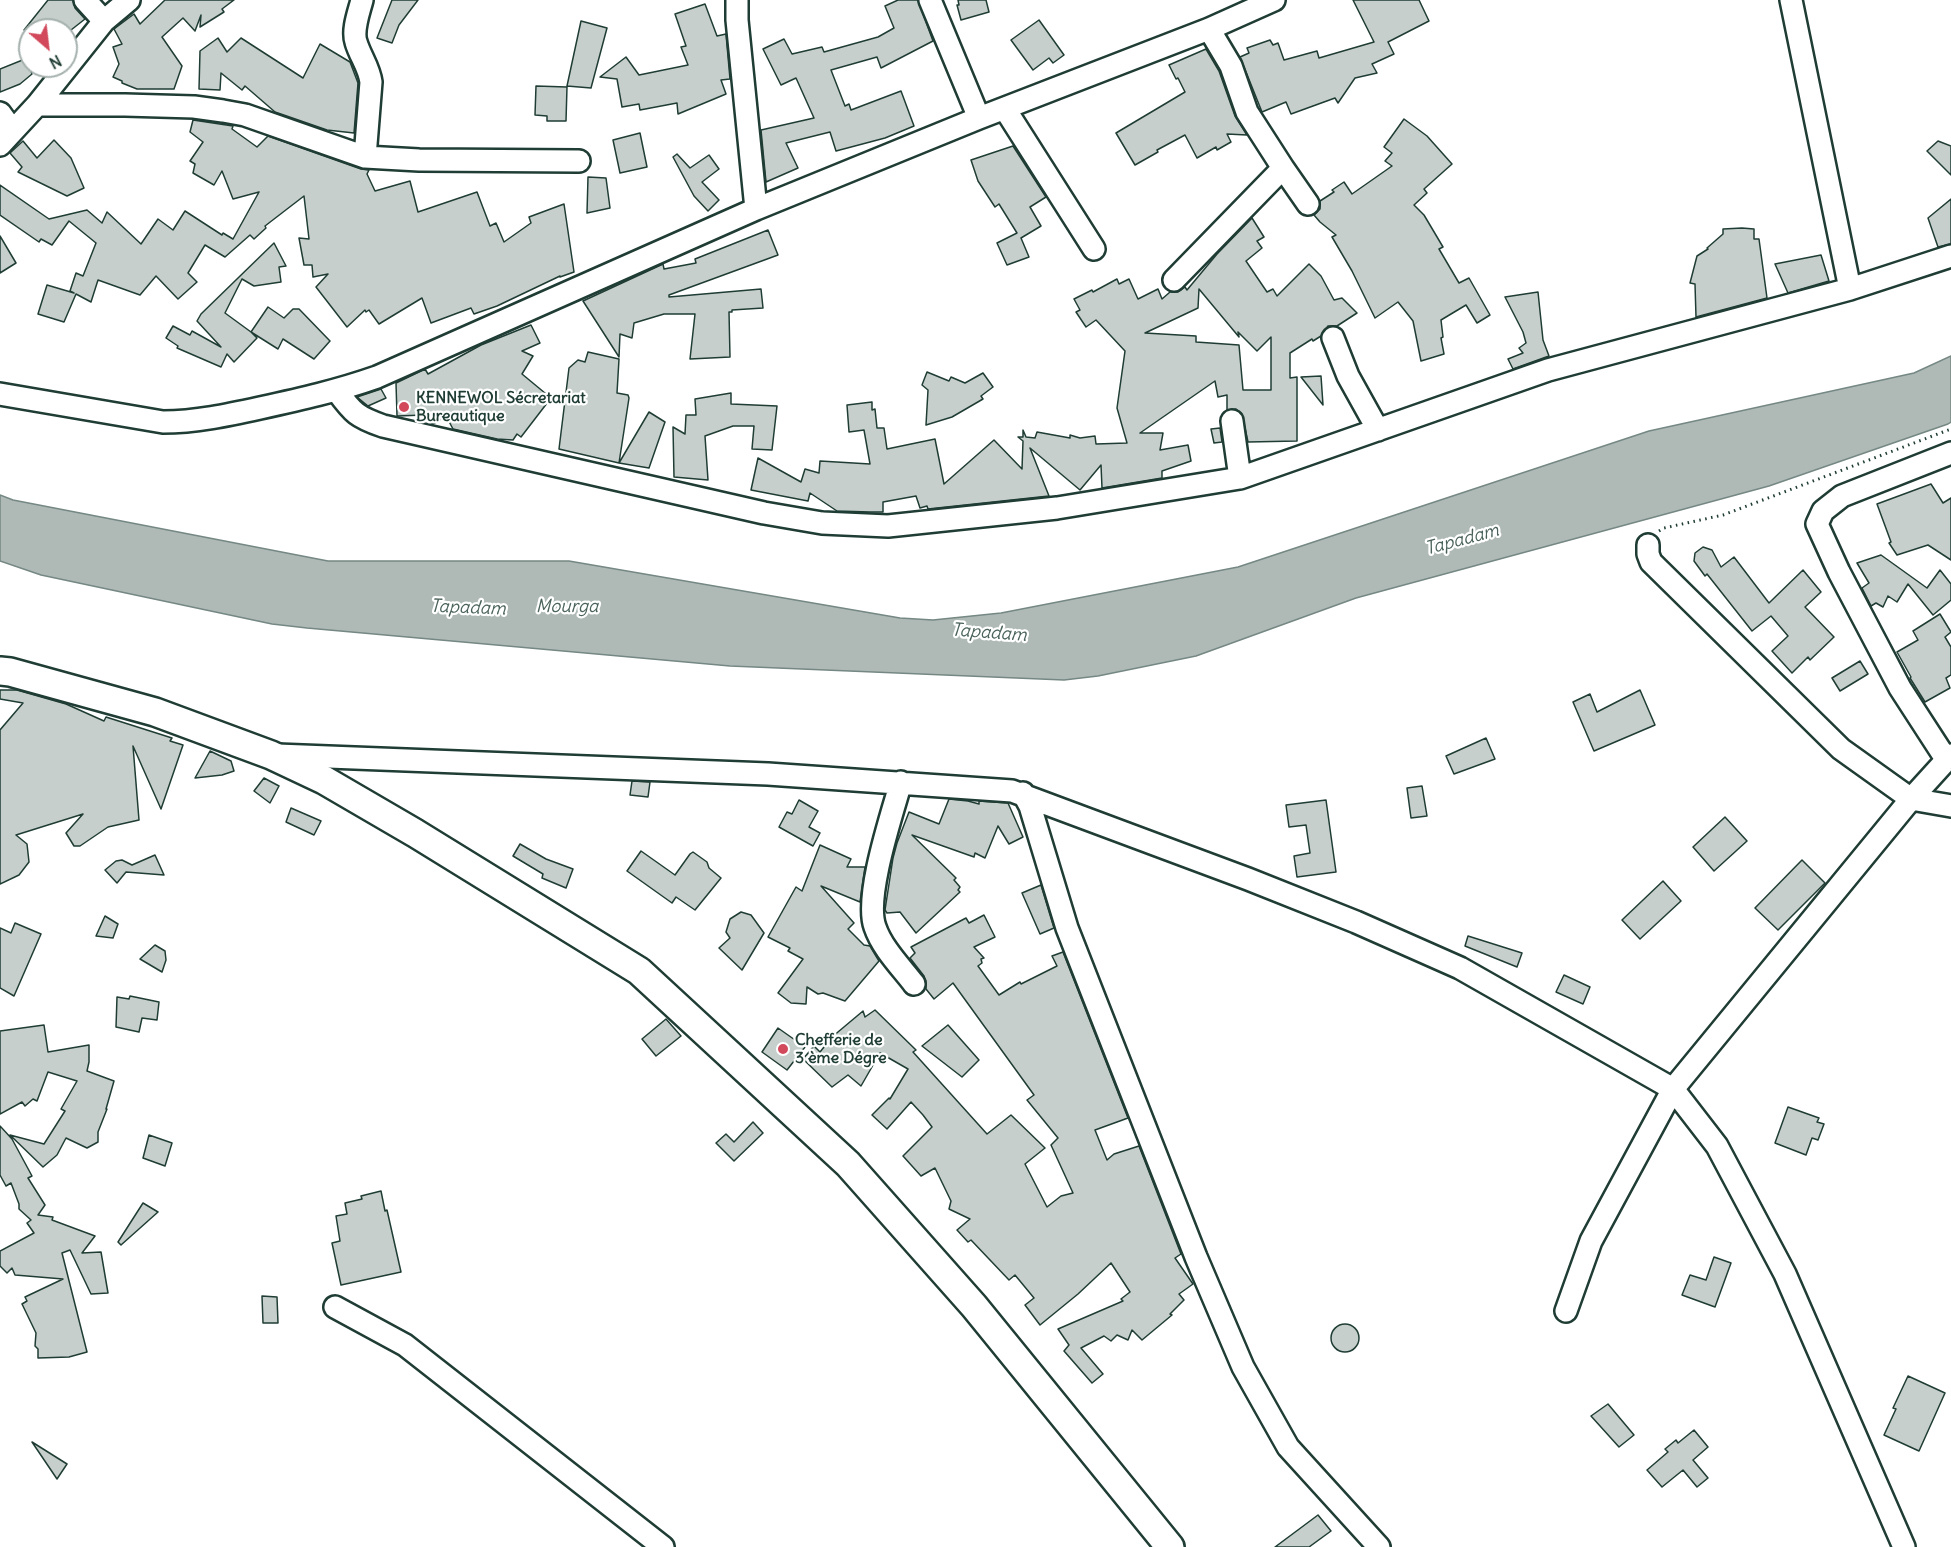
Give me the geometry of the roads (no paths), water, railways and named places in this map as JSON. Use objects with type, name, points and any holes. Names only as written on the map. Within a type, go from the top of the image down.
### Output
[{"type":"main road","points":[[0,671],[155,712],[271,755],[324,780],[415,833],[639,971],[848,1164],[974,1306],[1170,1547]]},
{"type":"street","points":[[85,0],[104,21]]},
{"type":"street","points":[[7,138],[37,105],[104,21],[129,0]]},
{"type":"street","points":[[362,0],[355,35],[370,72],[371,82],[365,157]]},
{"type":"street","points":[[737,0],[737,20],[756,209]]},
{"type":"street","points":[[930,0],[979,118]]},
{"type":"street","points":[[1791,0],[1850,289]]},
{"type":"street","points":[[0,394],[163,422],[181,422],[211,418],[338,391],[377,377],[756,209],[979,118],[1209,29],[1262,2]]},
{"type":"street","points":[[1209,29],[1231,66],[1247,112],[1308,204]]},
{"type":"street","points":[[37,105],[194,107],[223,111],[245,115],[365,157],[419,160],[579,161]]},
{"type":"street","points":[[1005,109],[1095,249]]},
{"type":"street","points":[[0,113],[7,138]]},
{"type":"street","points":[[1174,280],[1283,168]]},
{"type":"street","points":[[338,391],[350,409],[360,418],[383,426],[764,513],[822,523],[888,526],[1057,508],[1240,478],[1548,370],[1850,289],[1951,256]]},
{"type":"street","points":[[1333,338],[1348,376],[1378,430]]},
{"type":"street","points":[[1232,421],[1240,478]]},
{"type":"street","points":[[1566,1311],[1591,1241],[1673,1089],[1911,799],[1949,757],[1899,688],[1817,524],[1823,511],[1842,496],[1951,453]]},
{"type":"street","points":[[1648,545],[1651,562],[1821,731],[1911,799],[1951,806]]},
{"type":"street","points":[[271,755],[768,774],[1012,790],[1345,918],[1460,968],[1673,1089],[1717,1146],[1785,1274],[1904,1547]]},
{"type":"street","points":[[901,782],[881,849],[872,909],[874,926],[882,941],[914,984]]},
{"type":"street","points":[[1023,793],[1030,806],[1067,928],[1196,1257],[1243,1367],[1288,1447],[1379,1547]]},
{"type":"street","points":[[335,1307],[405,1345],[663,1547]]},
{"type":"water","name":"Mourga","points":[[1951,356],[1951,422],[1948,424],[1769,486],[1356,598],[1196,656],[1098,676],[1064,680],[730,666],[307,628],[272,624],[41,575],[0,561],[0,495],[13,500],[328,561],[569,561],[900,618],[933,620],[1001,613],[1238,567],[1649,431],[1914,373]]},
{"type":"place","name":"KENNEWOL Sécretariat Bureautique","points":[[404,407]]},
{"type":"place","name":"Chefferie de 3 ème Dégre","points":[[783,1049]]},
{"type":"water label","name":"Tapadam","points":[[1462,540]]},
{"type":"water label","name":"Tapadam","points":[[468,608]]},
{"type":"water label","name":"Tapadam","points":[[989,633]]}]
